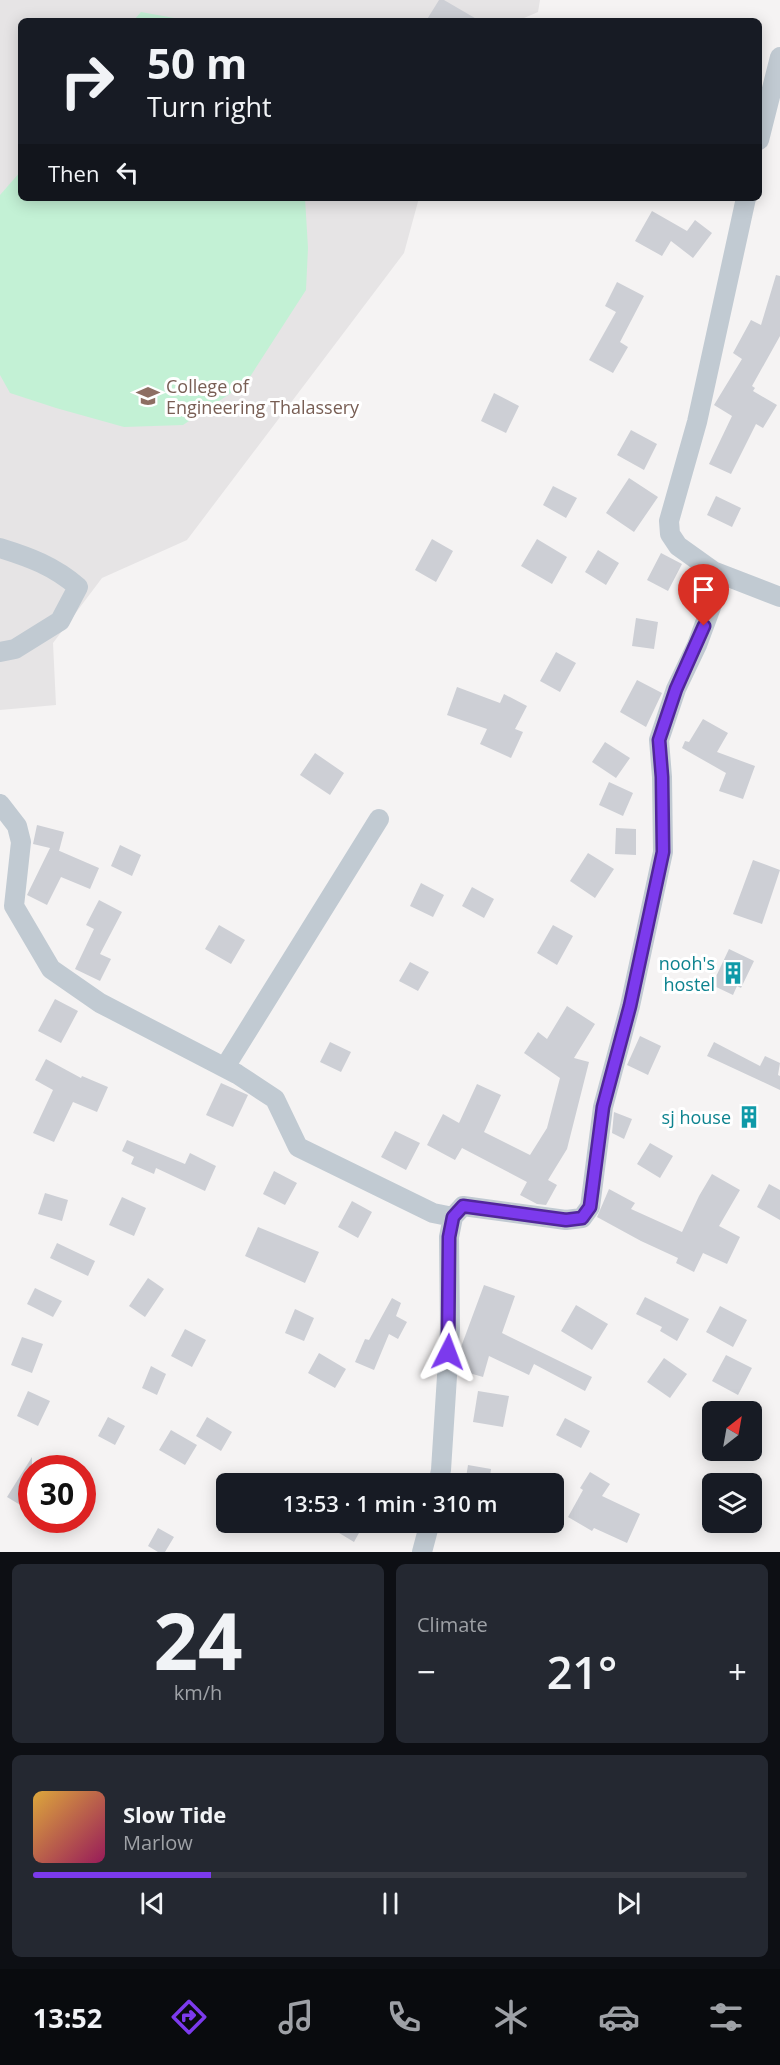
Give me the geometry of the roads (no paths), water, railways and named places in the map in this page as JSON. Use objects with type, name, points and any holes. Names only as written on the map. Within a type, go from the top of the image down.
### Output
[{"type":"street","points":[[762,128],[780,57]]},
{"type":"street","points":[[745,201],[697,422],[669,521],[670,534],[678,546],[713,571],[780,597]]},
{"type":"street","points":[[0,548],[41,562],[61,572],[78,587],[60,621],[15,648],[0,652]]},
{"type":"street","points":[[440,1473],[450,1329],[449,1237],[453,1217],[463,1206],[566,1220],[582,1218],[590,1207],[603,1107],[630,1006],[663,852],[659,740],[676,689],[718,588],[713,571]]},
{"type":"street","points":[[0,804],[17,826],[21,842],[14,906],[51,969],[100,1003],[225,1067],[275,1099],[298,1147],[433,1212],[453,1217]]},
{"type":"street","points":[[225,1067],[379,819]]},
{"type":"street","points":[[422,1552],[427,1533]]},
{"type":"place","name":"College of Engineering Thalassery","points":[[148,396]]},
{"type":"place","name":"nooh's hostel","points":[[733,973]]},
{"type":"place","name":"sj house","points":[[749,1117]]}]
